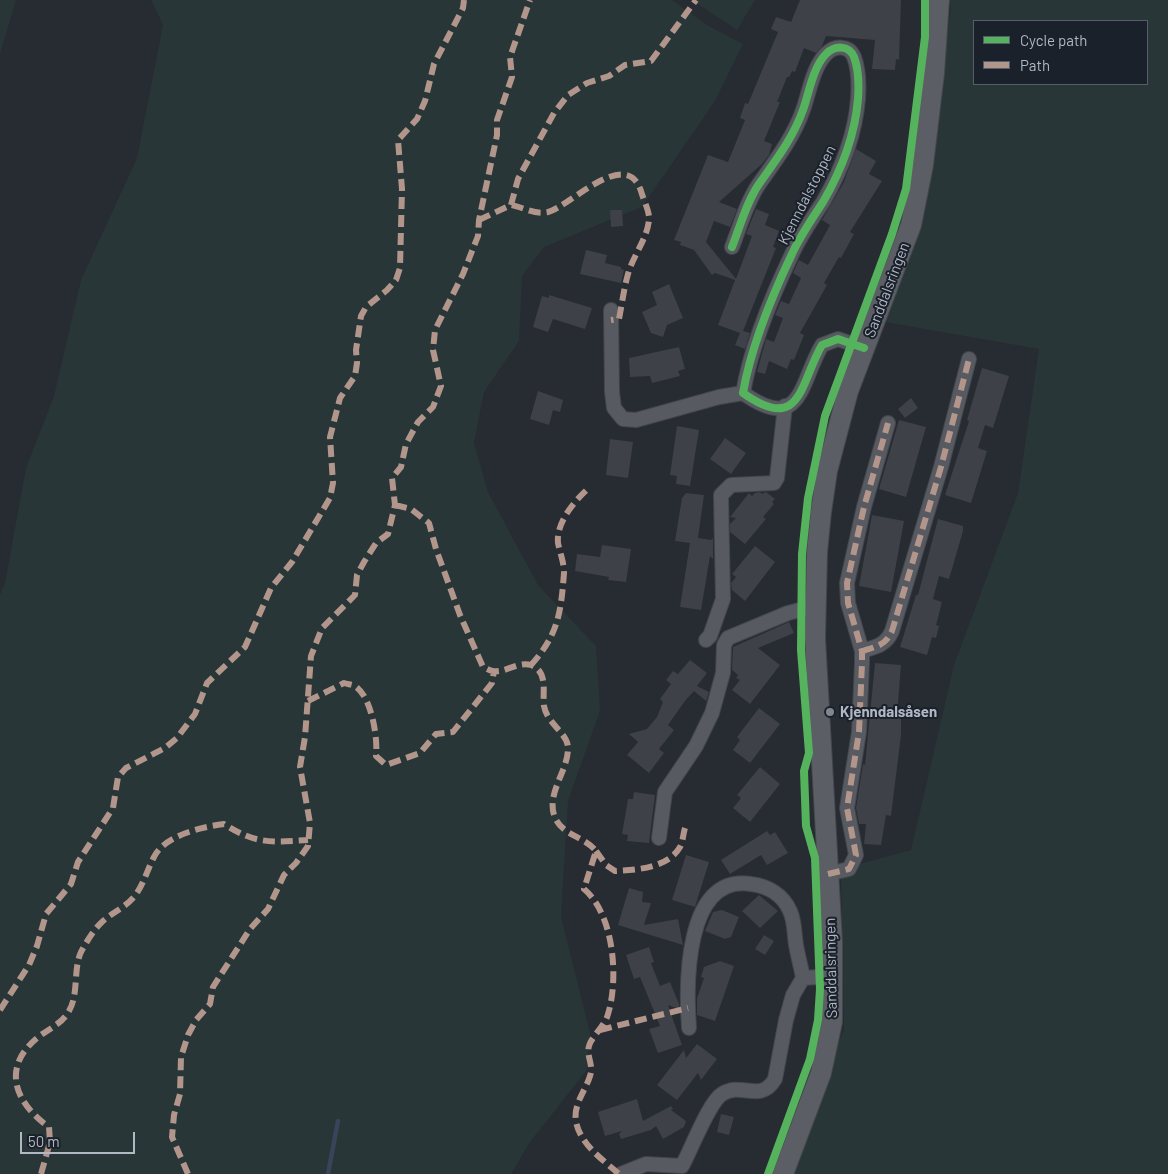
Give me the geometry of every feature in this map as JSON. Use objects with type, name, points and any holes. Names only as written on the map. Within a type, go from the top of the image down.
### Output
[{"type":"main road","name":"Sanddalsringen","points":[[783,1174],[827,1054],[832,1022],[833,976],[814,638],[817,552],[827,471],[840,418],[864,348],[911,225],[918,196],[934,73],[939,0]]},
{"type":"street","name":"Kjenndalstoppen","points":[[732,247],[751,199],[780,157],[800,120],[822,59],[836,48],[842,47],[849,50],[854,56],[858,71],[858,89],[853,130],[835,179],[792,254],[754,346],[743,393]]},
{"type":"street","points":[[611,310],[612,392],[614,408],[623,419],[636,420],[719,397],[743,393],[764,407],[785,406],[796,400],[804,390],[822,345],[838,339],[864,348]]},
{"type":"street","points":[[862,651],[880,646],[888,641],[892,632],[941,466],[969,359]]},
{"type":"street","points":[[706,640],[710,636],[723,599],[721,494],[731,485],[774,483],[777,478],[785,406]]},
{"type":"street","points":[[828,874],[849,869],[856,855],[846,808],[859,732],[862,651],[850,615],[847,583],[861,517],[888,423]]},
{"type":"street","points":[[659,838],[665,792],[696,746],[712,713],[723,674],[724,645],[728,638],[788,613],[815,606]]},
{"type":"street","points":[[621,1174],[646,1164],[682,1166],[709,1110],[722,1094],[738,1089],[762,1091],[770,1087],[775,1079],[793,995],[803,978],[794,921],[785,902],[771,890],[749,883],[726,887],[710,899],[702,910],[692,943],[687,992],[689,1028]]},
{"type":"street","points":[[803,978],[833,976]]},
{"type":"shaded area","points":[[0,0],[16,0],[0,54]]},
{"type":"shaded area","points":[[151,0],[672,0],[707,25],[743,44],[715,101],[642,207],[544,247],[522,276],[519,341],[484,392],[474,443],[488,492],[538,585],[596,646],[600,711],[568,801],[561,917],[590,1033],[587,1070],[530,1142],[511,1174],[0,1174],[0,595],[5,583],[26,468],[54,396],[81,280],[137,158],[163,25]]},
{"type":"shaded area","points":[[692,0],[755,0],[737,30]]},
{"type":"shaded area","points":[[950,0],[1168,0],[1168,1174],[772,1174],[844,1031],[841,869],[911,850],[954,665],[1018,493],[1039,349],[885,322],[924,193],[951,9]]},
{"type":"building","points":[[800,0],[901,0],[899,60],[896,59],[895,70],[872,69],[875,40],[826,36],[822,46],[816,53],[804,48],[795,72],[792,71],[789,77],[787,77],[777,102],[780,102],[764,141],[772,144],[769,155],[762,164],[719,202],[737,209],[730,227],[714,221],[706,242],[736,279],[752,236],[746,234],[756,209],[769,214],[765,225],[779,231],[773,247],[776,248],[743,331],[750,333],[745,349],[735,345],[740,333],[718,325],[735,280],[715,273],[712,275],[694,250],[680,245],[681,242],[674,240],[708,155],[728,162],[745,120],[740,118],[745,103],[748,104],[778,32],[771,29],[776,17],[791,22]]},
{"type":"building","points":[[856,149],[876,161],[869,174],[882,181],[850,232],[854,234],[824,283],[827,285],[800,333],[804,335],[794,360],[791,359],[787,369],[769,361],[765,374],[757,372],[766,339],[774,342],[783,318],[775,315],[781,301],[789,304],[801,278],[793,273],[799,260],[808,265],[830,225],[822,220],[844,182]]},
{"type":"building","points":[[610,210],[622,210],[623,226],[611,227]]},
{"type":"building","points":[[586,250],[607,255],[605,263],[621,267],[624,270],[621,283],[580,274]]},
{"type":"building","points":[[669,284],[683,318],[667,325],[663,337],[651,333],[642,312],[657,305],[652,292]]},
{"type":"building","points":[[549,295],[592,308],[585,329],[553,319],[548,332],[533,327],[542,296],[549,298]]},
{"type":"building","points":[[679,347],[685,369],[678,371],[680,376],[652,383],[650,376],[630,377],[629,358]]},
{"type":"building","points":[[982,368],[1009,376],[993,428],[985,425],[978,448],[987,451],[971,503],[945,495],[969,421],[967,420]]},
{"type":"building","points":[[538,391],[563,400],[560,412],[553,410],[549,425],[530,419]]},
{"type":"building","points":[[911,398],[918,408],[905,418],[898,409]]},
{"type":"building","points":[[899,420],[926,427],[906,497],[879,489]]},
{"type":"building","points":[[677,426],[699,430],[690,486],[676,484],[677,476],[670,475]]},
{"type":"building","points":[[725,438],[746,453],[731,474],[710,459]]},
{"type":"building","points":[[610,439],[633,442],[628,478],[606,475]]},
{"type":"building","points":[[760,492],[762,494],[766,492],[775,499],[772,502],[774,504],[763,517],[766,519],[745,544],[730,532],[730,524],[736,518],[730,517],[749,493],[752,496]]},
{"type":"building","points":[[686,493],[704,495],[698,538],[711,540],[713,538],[713,559],[710,556],[701,610],[680,607],[690,543],[675,541],[682,498]]},
{"type":"building","points":[[872,515],[904,521],[891,592],[859,586]]},
{"type":"building","points":[[938,519],[963,526],[963,531],[949,579],[939,576],[933,599],[942,602],[936,625],[939,626],[936,638],[932,637],[927,655],[900,647],[916,595],[918,595]]},
{"type":"building","points":[[602,545],[631,549],[626,582],[608,580],[609,577],[575,571],[577,554],[600,557]]},
{"type":"building","points":[[755,546],[775,562],[745,601],[732,590],[731,583],[736,577],[732,574]]},
{"type":"building","points":[[789,622],[794,633],[758,648],[780,665],[750,704],[732,690],[740,680],[736,678],[738,675],[732,670],[733,647]]},
{"type":"building","points":[[690,660],[707,673],[697,686],[709,692],[706,701],[694,691],[685,701],[668,725],[674,730],[659,749],[664,753],[649,773],[627,755],[638,742],[629,734],[647,729],[657,717],[663,702],[660,699],[671,684],[666,680],[673,671],[678,674]]},
{"type":"building","points":[[875,663],[901,665],[897,716],[901,716],[901,735],[891,816],[886,815],[881,845],[864,844],[866,824],[859,824],[856,808],[863,764],[865,765]]},
{"type":"building","points":[[759,708],[780,724],[750,763],[733,750],[740,740],[737,737]]},
{"type":"building","points":[[760,767],[780,784],[750,822],[733,808],[741,798],[737,795]]},
{"type":"building","points":[[634,792],[655,795],[649,843],[627,841],[628,835],[622,834],[628,799],[633,799]]},
{"type":"building","points":[[767,831],[770,835],[775,832],[788,853],[767,865],[761,855],[730,874],[721,860]]},
{"type":"building","points":[[686,855],[709,862],[695,907],[672,900]]},
{"type":"building","points":[[629,888],[643,892],[642,902],[651,903],[644,925],[678,919],[683,945],[618,925]]},
{"type":"building","points":[[759,895],[778,911],[760,928],[742,911]]},
{"type":"building","points":[[722,910],[739,917],[731,937],[725,939],[705,931],[713,912]]},
{"type":"building","points":[[764,935],[774,941],[765,955],[755,949]]},
{"type":"building","points":[[649,947],[654,962],[651,963],[660,986],[670,982],[679,1004],[679,1009],[668,1005],[682,1045],[658,1053],[649,1029],[660,1026],[640,977],[634,979],[626,955]]},
{"type":"building","points":[[720,961],[734,966],[715,1021],[697,1015],[697,998],[704,978],[701,977],[704,967]]},
{"type":"building","points":[[697,1044],[717,1059],[701,1080],[698,1073],[677,1100],[657,1085],[684,1050],[686,1058]]},
{"type":"building","points":[[637,1099],[643,1121],[671,1106],[673,1109],[671,1110],[686,1121],[684,1127],[663,1139],[656,1126],[651,1130],[621,1139],[619,1134],[622,1131],[605,1136],[598,1112]]},
{"type":"building","points":[[721,1114],[734,1117],[729,1135],[717,1132]]},
{"type":"waterway","points":[[328,1174],[338,1121]]},
{"type":"marked path","points":[[0,1010],[29,965],[37,946],[46,914],[71,884],[78,862],[113,808],[118,777],[126,768],[165,748],[177,738],[195,714],[207,683],[245,647],[271,588],[292,562],[330,498],[333,483],[330,437],[340,398],[355,376],[356,350],[361,316],[366,307],[396,280],[400,268],[402,189],[398,140],[417,119],[425,101],[434,64],[463,8],[464,0]]},
{"type":"marked path","points":[[188,1174],[172,1137],[174,1115],[180,1094],[181,1057],[188,1035],[196,1020],[210,1004],[213,987],[250,929],[268,909],[284,875],[296,863],[308,846],[310,823],[300,767],[305,737],[311,656],[322,628],[355,595],[357,575],[364,562],[376,543],[388,534],[395,505],[392,478],[401,467],[406,444],[418,422],[433,407],[441,386],[433,350],[435,330],[463,274],[478,236],[479,220],[497,135],[497,120],[512,77],[510,57],[530,0]]},
{"type":"marked path","points":[[511,205],[518,179],[554,113],[568,95],[587,83],[609,76],[625,65],[651,61],[696,0]]},
{"type":"marked path","points":[[479,220],[511,205],[533,212],[548,212],[597,183],[611,177],[623,175],[634,179],[641,191],[647,209],[649,217],[648,227],[628,274],[619,319],[611,320]]},
{"type":"marked path","points":[[862,651],[876,647],[884,642],[892,631],[941,467],[969,359]]},
{"type":"marked path","points":[[828,874],[849,869],[856,855],[847,808],[859,732],[862,651],[848,603],[847,583],[864,507],[888,423]]},
{"type":"marked path","points":[[531,665],[553,633],[559,612],[564,573],[558,543],[560,527],[563,519],[578,498],[590,487]]},
{"type":"marked path","points":[[395,505],[411,509],[429,523],[436,549],[460,615],[483,667],[492,671],[526,664],[537,668],[544,683],[544,706],[546,712],[567,743],[565,765],[553,798],[554,815],[562,827],[596,851],[584,889],[594,900],[602,914],[608,930],[613,966],[613,983],[608,1014],[589,1046],[588,1053],[591,1072],[576,1109],[576,1122],[587,1145],[619,1174]]},
{"type":"marked path","points":[[308,701],[344,683],[355,686],[361,691],[370,708],[375,729],[376,756],[386,765],[420,753],[436,734],[453,732],[492,683],[494,671]]},
{"type":"marked path","points":[[41,1174],[50,1142],[49,1127],[37,1118],[21,1096],[17,1085],[16,1073],[19,1061],[26,1049],[37,1038],[66,1016],[74,997],[77,966],[81,952],[97,928],[107,918],[126,905],[140,889],[159,849],[185,833],[224,824],[246,836],[264,841],[308,840]]},
{"type":"marked path","points":[[596,851],[606,865],[615,871],[632,870],[660,864],[675,854],[681,845],[685,828]]},
{"type":"marked path","points":[[600,1030],[688,1008]]},
{"type":"cycle path","points":[[768,1174],[810,1059],[818,1020],[820,989],[815,858],[806,826],[804,771],[809,753],[801,650],[802,554],[808,498],[825,416],[892,234],[906,189],[925,37],[925,0]]},
{"type":"cycle path","points":[[732,247],[754,191],[784,148],[794,130],[822,59],[833,49],[845,48],[849,50],[854,57],[858,72],[858,99],[854,126],[846,152],[836,178],[792,254],[777,288],[756,340],[743,393],[762,405],[777,408],[788,406],[796,399],[803,388],[822,345],[838,339],[864,348]]},
{"type":"place","name":"Kjenndalsåsen","points":[[830,712]]}]
